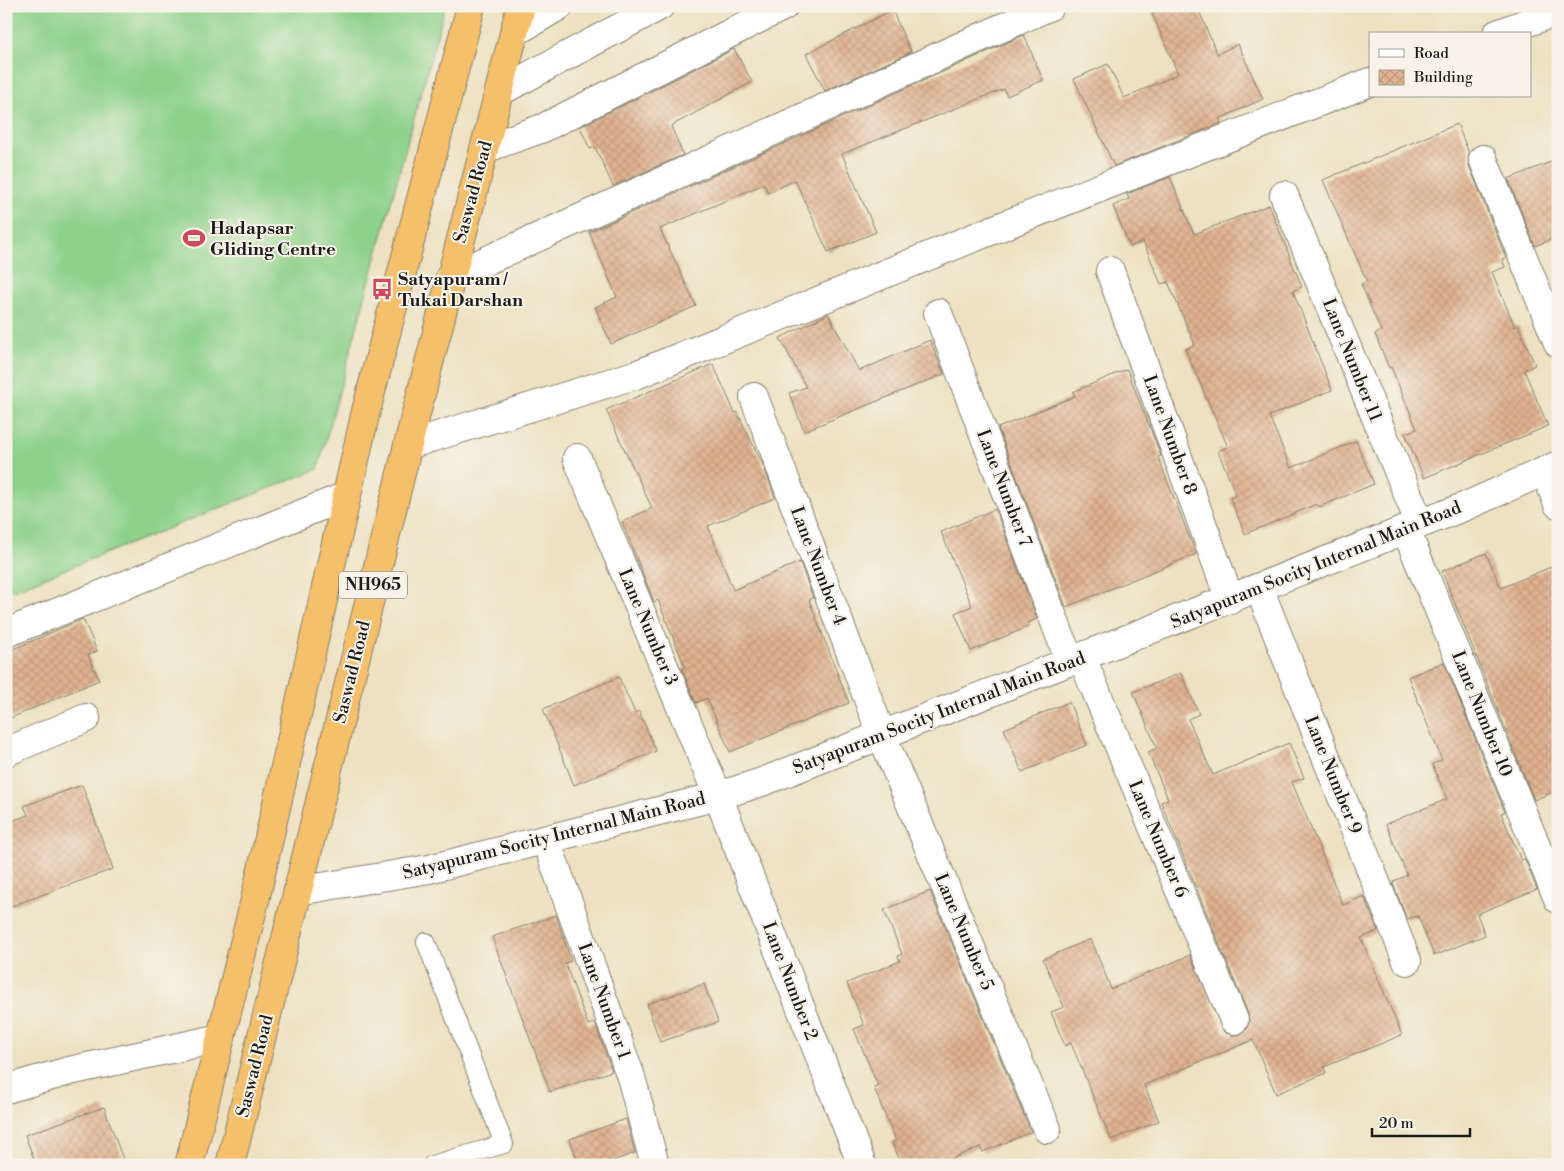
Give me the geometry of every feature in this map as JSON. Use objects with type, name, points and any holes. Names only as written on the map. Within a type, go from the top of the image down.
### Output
[{"type":"highway","name":"NH965","points":[[189,1165],[255,900],[366,411],[471,6]]},
{"type":"highway","name":"Saswad Road","points":[[230,1165],[408,445],[518,19]]},
{"type":"street","points":[[518,19],[560,6]]},
{"type":"street","points":[[499,92],[660,6]]},
{"type":"street","points":[[484,149],[543,128],[784,6]]},
{"type":"street","points":[[450,278],[1050,6]]},
{"type":"street","points":[[1502,32],[1558,11]]},
{"type":"street","points":[[408,445],[638,374],[1000,227],[1369,82]]},
{"type":"street","points":[[1483,159],[1558,343]]},
{"type":"street","name":"Lane Number 11","points":[[1284,195],[1413,527]]},
{"type":"street","name":"Lane Number 8","points":[[1110,271],[1230,600]]},
{"type":"street","name":"Lane Number 7","points":[[938,314],[1076,660]]},
{"type":"street","name":"Lane Number 4","points":[[754,397],[882,736]]},
{"type":"street","name":"Lane Number 3","points":[[577,458],[718,796]]},
{"type":"street","points":[[1551,468],[1558,504]]},
{"type":"street","name":"Satyapuram Socity Internal Main Road","points":[[298,891],[429,869],[718,796],[762,782],[1230,600],[1413,527],[1551,468]]},
{"type":"street","points":[[6,633],[346,496]]},
{"type":"street","name":"Lane Number 10","points":[[1413,527],[1558,898]]},
{"type":"street","name":"Lane Number 9","points":[[1259,588],[1407,961]]},
{"type":"street","name":"Lane Number 6","points":[[1076,660],[1234,1020]]},
{"type":"street","points":[[6,752],[86,718]]},
{"type":"street","name":"Lane Number 5","points":[[882,736],[1047,1129]]},
{"type":"street","name":"Lane Number 2","points":[[718,796],[862,1165]]},
{"type":"street","name":"Lane Number 1","points":[[546,840],[631,1076],[655,1165]]},
{"type":"street","points":[[6,1089],[69,1071],[221,1038]]},
{"type":"lane","points":[[426,942],[504,1144],[432,1165]]},
{"type":"green space","name":"Hadapsar Gliding Centre","points":[[6,6],[445,6],[318,469],[6,593]]},
{"type":"building","points":[[1149,6],[1197,6],[1217,54],[1238,44],[1263,99],[1219,119],[1221,123],[1114,166],[1074,79],[1108,64],[1124,98],[1178,74]]},
{"type":"building","points":[[892,10],[911,52],[825,91],[806,54]]},
{"type":"building","points":[[1024,35],[1043,80],[1007,96],[1004,89],[842,154],[876,232],[828,252],[795,180],[768,193],[764,184],[660,229],[696,306],[611,344],[595,307],[617,297],[589,232]]},
{"type":"building","points":[[734,49],[752,82],[671,126],[683,155],[613,186],[595,147],[590,149],[580,127]]},
{"type":"building","points":[[1457,124],[1469,153],[1469,165],[1506,258],[1502,259],[1505,267],[1492,272],[1515,327],[1518,325],[1535,365],[1524,370],[1548,426],[1424,478],[1405,433],[1417,429],[1375,334],[1381,331],[1361,284],[1367,282],[1323,180]]},
{"type":"building","points":[[1558,159],[1558,236],[1535,246],[1508,179]]},
{"type":"building","points":[[1170,177],[1194,234],[1269,205],[1302,287],[1293,291],[1332,390],[1269,416],[1291,468],[1356,441],[1374,484],[1319,507],[1317,504],[1245,534],[1230,498],[1236,495],[1218,451],[1228,447],[1185,349],[1195,345],[1168,282],[1161,284],[1143,241],[1130,247],[1113,206],[1129,199],[1127,194]]},
{"type":"building","points":[[828,314],[859,371],[930,340],[944,374],[804,431],[789,393],[806,387],[780,338]]},
{"type":"building","points":[[713,364],[735,413],[737,412],[764,467],[775,498],[708,526],[733,590],[800,562],[813,598],[809,600],[849,703],[730,752],[707,698],[696,703],[682,669],[685,667],[658,600],[654,602],[622,522],[652,508],[606,410]]},
{"type":"building","points":[[1127,369],[1161,456],[1158,457],[1196,554],[1066,607],[998,428],[1075,396],[1073,392]]},
{"type":"building","points":[[995,509],[1037,619],[1028,623],[1030,626],[971,651],[955,613],[972,606],[941,532]]},
{"type":"building","points":[[1486,553],[1501,588],[1558,564],[1558,790],[1534,800],[1442,571]]},
{"type":"building","points":[[83,619],[97,651],[88,655],[99,680],[6,720],[6,652]]},
{"type":"building","points":[[1444,662],[1505,812],[1501,813],[1521,860],[1525,859],[1537,889],[1477,914],[1485,935],[1434,956],[1418,916],[1407,919],[1393,884],[1394,881],[1407,875],[1386,824],[1447,799],[1432,764],[1442,760],[1408,677]]},
{"type":"building","points":[[1181,673],[1199,714],[1188,719],[1213,775],[1289,743],[1304,778],[1292,782],[1343,905],[1364,896],[1378,931],[1361,938],[1402,1035],[1324,1067],[1326,1073],[1276,1094],[1253,1040],[1144,1085],[1159,1121],[1111,1140],[1071,1043],[1065,1046],[1051,1012],[1064,1007],[1043,959],[1091,939],[1111,989],[1190,955],[1224,1032],[1240,1035],[1246,1030],[1249,1022],[1248,1014],[1161,802],[1168,799],[1148,752],[1157,748],[1133,692]]},
{"type":"building","points":[[619,677],[635,713],[639,711],[656,751],[574,785],[543,709]]},
{"type":"building","points":[[1069,702],[1087,745],[1022,772],[1004,729]]},
{"type":"building","points":[[82,785],[113,869],[6,908],[6,823],[28,815],[24,806]]},
{"type":"building","points":[[930,891],[1031,1132],[983,1152],[980,1147],[937,1165],[902,1165],[892,1142],[896,1141],[874,1088],[878,1086],[854,1029],[864,1025],[847,983],[900,961],[898,956],[902,954],[884,910]]},
{"type":"building","points":[[556,915],[571,961],[565,963],[588,1025],[595,1023],[612,1071],[550,1092],[492,937]]},
{"type":"building","points":[[704,984],[718,1022],[660,1042],[647,1004]]},
{"type":"building","points":[[104,1107],[125,1165],[36,1165],[25,1135]]},
{"type":"building","points":[[626,1119],[635,1153],[601,1165],[579,1165],[570,1139]]},
{"type":"place","name":"Hadapsar Gliding Centre","points":[[194,238]]},
{"type":"place","name":"Satyapuram / Tukai Darshan","points":[[382,289]]}]
